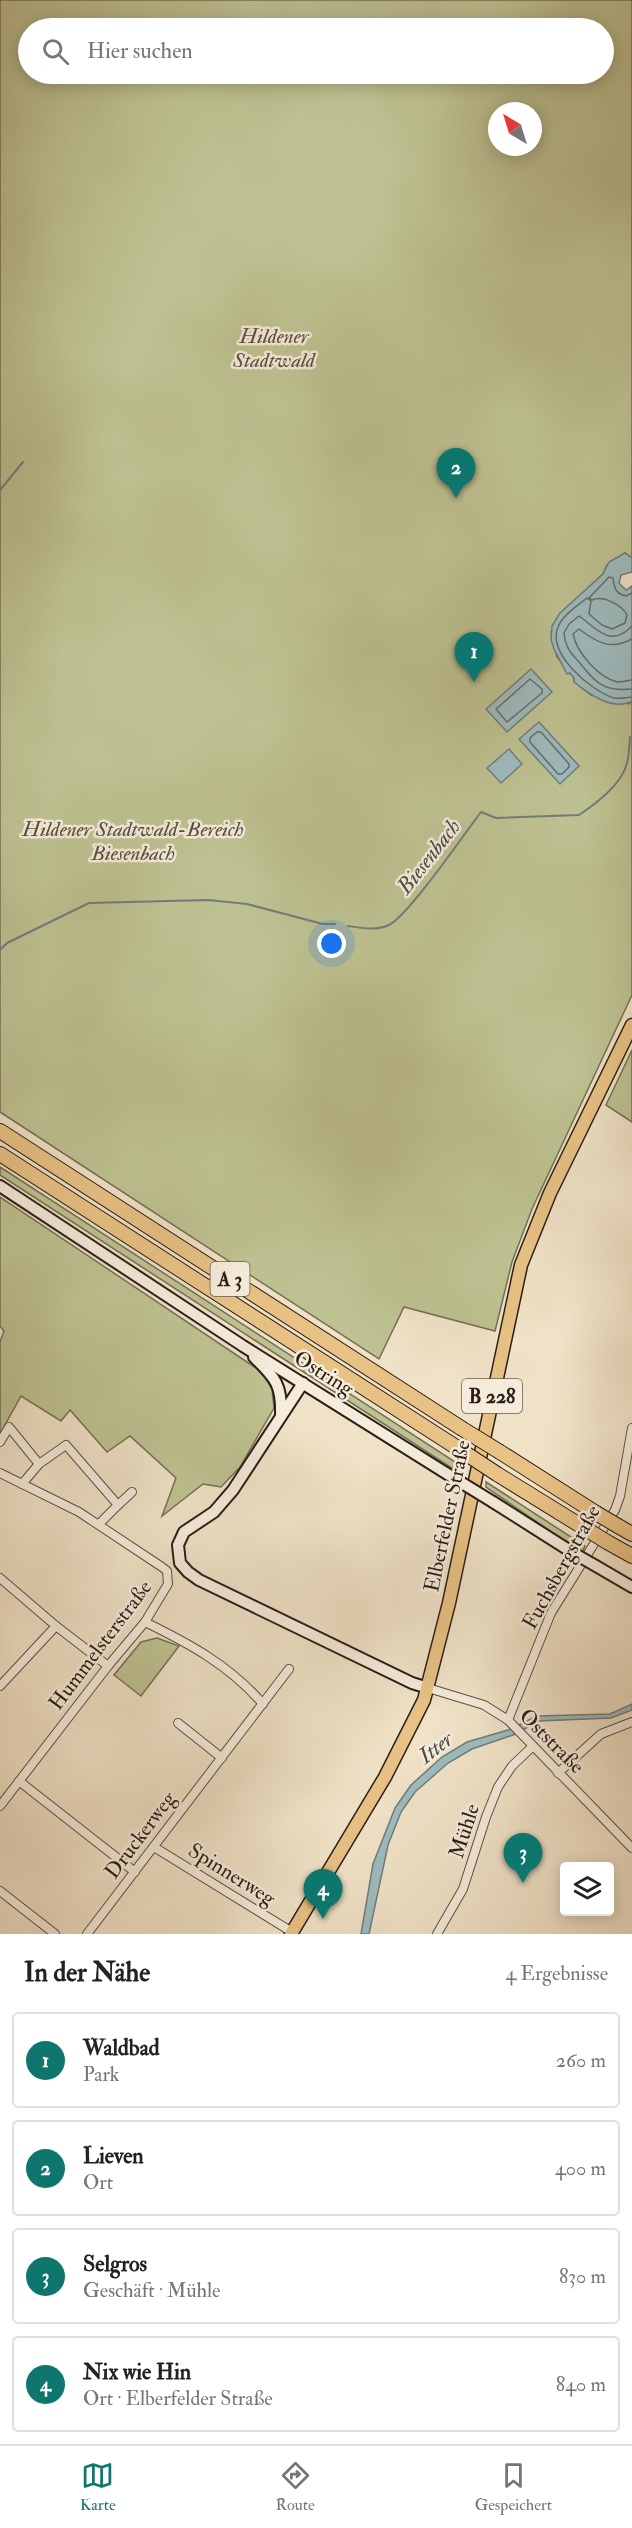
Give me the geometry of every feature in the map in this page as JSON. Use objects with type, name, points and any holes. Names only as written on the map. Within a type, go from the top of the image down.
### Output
[{"type":"highway","name":"A 3","points":[[0,1131],[461,1428],[632,1533]]},
{"type":"highway","name":"A 3","points":[[0,1154],[497,1474],[632,1556]]},
{"type":"main road","name":"Elberfelder Straße","points":[[291,1933],[403,1746],[428,1688],[449,1603],[522,1263],[550,1193],[632,1025]]},
{"type":"main road","name":"Ostring","points":[[0,1186],[243,1346],[575,1554],[632,1587]]},
{"type":"main road","points":[[243,1346],[271,1373],[276,1382],[281,1394],[281,1416]]},
{"type":"main road","points":[[303,1383],[233,1490],[214,1512],[184,1532],[178,1545],[180,1563],[199,1580],[246,1604],[428,1688]]},
{"type":"street","points":[[0,1443],[9,1427],[39,1464]]},
{"type":"street","name":"Fuchsbergstraße","points":[[511,1723],[551,1613],[615,1510],[620,1496],[632,1428]]},
{"type":"street","points":[[22,1484],[27,1475],[39,1464],[66,1445],[118,1505]]},
{"type":"street","name":"Hummelsterstraße","points":[[0,1473],[99,1524],[167,1571],[168,1584],[145,1622],[108,1666],[0,1806]]},
{"type":"street","points":[[99,1524],[132,1492]]},
{"type":"street","points":[[0,1578],[56,1626],[108,1666]]},
{"type":"street","points":[[145,1622],[202,1651],[230,1672],[263,1704]]},
{"type":"street","points":[[0,1686],[56,1626]]},
{"type":"street","name":"Druckerweg","points":[[87,1934],[289,1669]]},
{"type":"street","name":"Oststraße","points":[[428,1688],[484,1705],[511,1723],[632,1848]]},
{"type":"street","points":[[558,1773],[601,1734],[632,1722]]},
{"type":"street","points":[[178,1723],[222,1758]]},
{"type":"street","name":"Mühle","points":[[437,1934],[463,1889],[498,1787],[512,1766],[533,1746]]},
{"type":"street","points":[[19,1781],[135,1872]]},
{"type":"street","name":"Spinnerweg","points":[[154,1847],[291,1933]]},
{"type":"street","points":[[0,1891],[55,1934]]},
{"type":"green space","name":"Hildener Stadtwald","points":[[0,0],[632,0],[632,558],[625,553],[607,565],[603,574],[558,616],[551,632],[557,657],[574,678],[574,682],[591,695],[629,704],[632,701],[632,995],[532,1209],[512,1262],[495,1331],[404,1307],[379,1359],[0,1112]]},
{"type":"green space","points":[[632,1050],[632,1122],[606,1105]]},
{"type":"green space","points":[[0,1167],[463,1467],[461,1474],[0,1175]]},
{"type":"green space","points":[[0,1197],[262,1372],[272,1389],[274,1408],[240,1467],[221,1487],[203,1484],[162,1516],[176,1478],[130,1436],[107,1452],[70,1410],[61,1421],[21,1396],[0,1434],[0,1342],[4,1331],[0,1326]]},
{"type":"green space","points":[[486,1482],[585,1546],[582,1553],[486,1487]]},
{"type":"green space","points":[[157,1638],[179,1646],[141,1696],[114,1675],[141,1642]]},
{"type":"water","points":[[625,553],[632,558],[632,572],[621,575],[619,583],[626,590],[632,586],[632,701],[617,704],[601,700],[574,682],[570,673],[567,674],[551,640],[552,626],[560,613],[603,574],[609,562]]},
{"type":"water","points":[[531,669],[552,692],[507,732],[486,709]]},
{"type":"water","points":[[539,722],[579,766],[560,784],[519,739]]},
{"type":"water","points":[[509,749],[522,764],[501,783],[487,768]]},
{"type":"water","points":[[632,1704],[632,1710],[611,1718],[539,1721],[513,1735],[472,1749],[448,1763],[415,1792],[401,1812],[388,1845],[369,1934],[361,1934],[373,1864],[395,1808],[411,1785],[442,1757],[467,1742],[508,1730],[537,1716],[610,1714]]},
{"type":"waterway","points":[[0,490],[23,462]]},
{"type":"waterway","name":"Biesenbach","points":[[348,926],[379,928],[389,925],[398,918],[422,891],[481,812],[496,818],[579,815],[591,807],[614,786],[622,775],[627,762],[630,737]]},
{"type":"waterway","name":"Biesenbach","points":[[0,950],[7,943],[89,903],[208,900],[247,904],[323,924],[335,924]]},
{"type":"place","name":"Lieven","points":[[456,498]]},
{"type":"place","name":"Waldbad","points":[[474,682]]},
{"type":"place","name":"Selgros","points":[[523,1883]]},
{"type":"place","name":"Nix wie Hin","points":[[323,1919]]},
{"type":"park label","name":"Hildener Stadtwald-Bereich Biesenbach","points":[[133,841]]},
{"type":"water label","name":"Itter","points":[[435,1747]]}]
